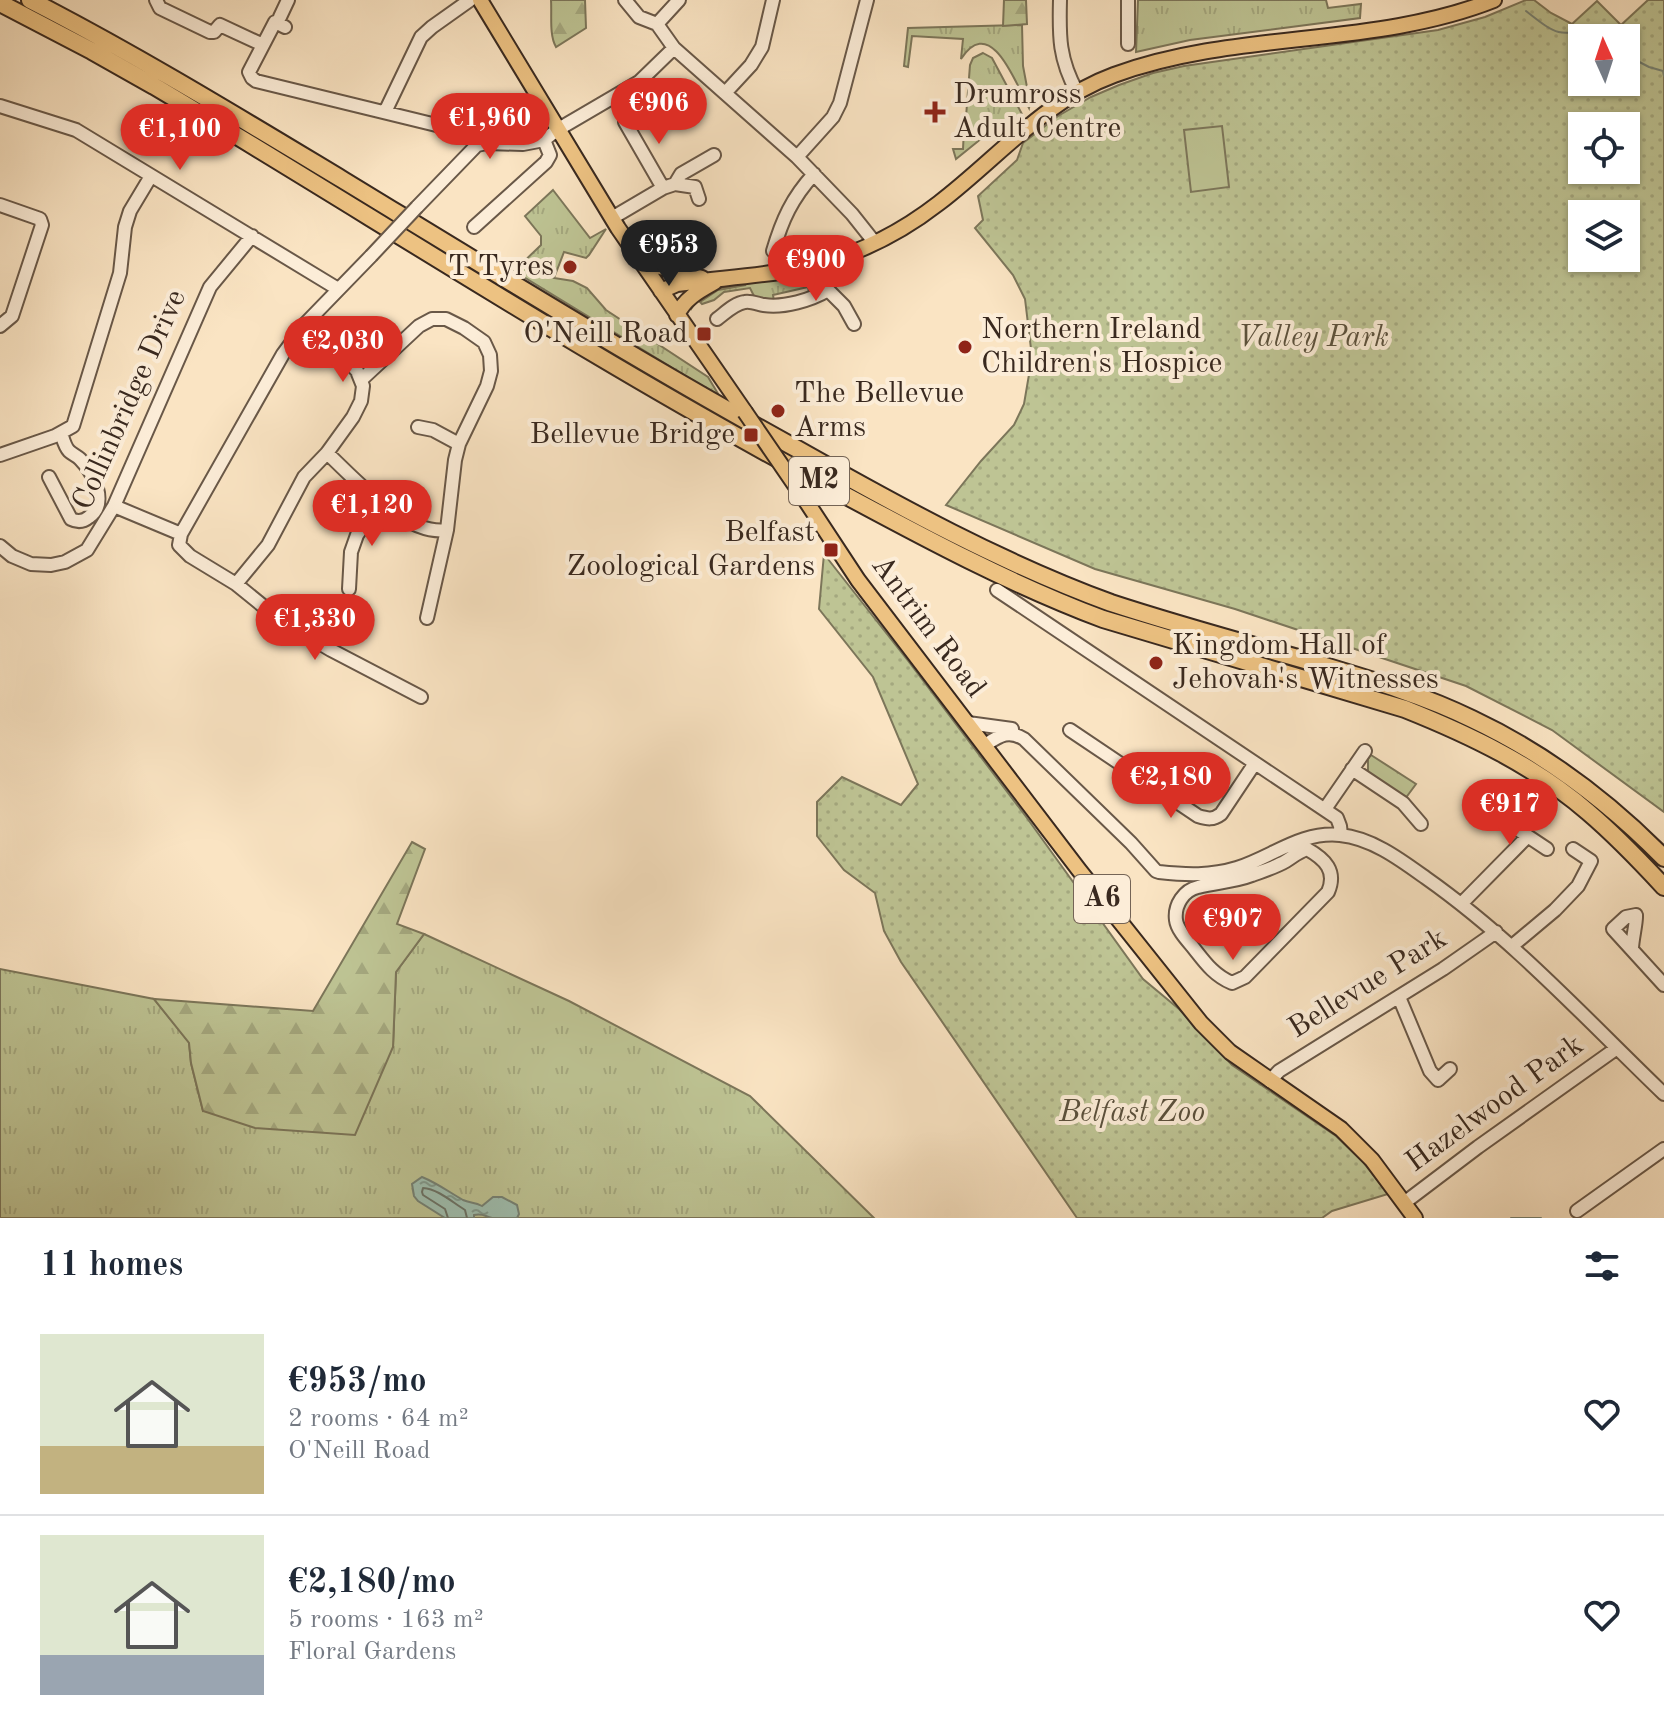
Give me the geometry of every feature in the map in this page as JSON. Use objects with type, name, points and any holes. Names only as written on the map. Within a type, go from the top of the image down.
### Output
[{"type":"highway","name":"M2","points":[[30,0],[196,92],[648,366],[947,531],[1054,581],[1111,603],[1375,682],[1470,718],[1559,769],[1641,834],[1664,858]]},
{"type":"highway","name":"M2","points":[[0,3],[154,86],[690,411],[951,552],[1045,597],[1103,619],[1405,709],[1489,746],[1554,786],[1587,812],[1664,887]]},
{"type":"main road","name":"Antrim Road","points":[[480,0],[612,218],[858,580],[1079,870],[1201,1023],[1230,1052],[1341,1129],[1372,1160],[1415,1218]]},
{"type":"main road","points":[[661,291],[677,284],[783,272],[820,263],[875,243],[939,204],[1031,123],[1077,92],[1113,75],[1156,62],[1225,49],[1402,25],[1458,13],[1494,0]]},
{"type":"main road","points":[[641,262],[715,279]]},
{"type":"main road","points":[[677,315],[689,297],[715,279]]},
{"type":"street","points":[[156,0],[160,8],[210,32],[220,25],[263,45]]},
{"type":"street","points":[[288,0],[283,22],[275,22],[249,72],[252,78],[465,132],[477,145]]},
{"type":"street","points":[[385,112],[421,37],[470,0]]},
{"type":"street","points":[[625,0],[639,17],[657,24],[674,48],[797,157],[852,214],[875,243]]},
{"type":"street","points":[[657,24],[679,0]]},
{"type":"street","points":[[726,92],[751,65],[762,47],[773,0]]},
{"type":"street","points":[[797,157],[833,117],[840,103],[867,0]]},
{"type":"street","points":[[1060,0],[1059,44],[1077,92]]},
{"type":"street","points":[[1128,0],[1128,44]]},
{"type":"street","points":[[421,697],[352,662],[279,619],[236,584],[190,556],[179,545],[181,534],[283,354],[306,323],[477,145],[523,144],[544,140],[639,82],[674,48]]},
{"type":"street","points":[[1058,104],[1069,77]]},
{"type":"street","points":[[0,106],[76,130],[338,289]]},
{"type":"street","points":[[625,122],[669,186]]},
{"type":"street","points":[[544,140],[550,157]]},
{"type":"street","points":[[474,227],[550,157],[565,153],[572,155]]},
{"type":"street","points":[[612,218],[669,186],[681,174],[714,155]]},
{"type":"street","points":[[773,251],[789,205],[814,174]]},
{"type":"street","points":[[0,455],[73,426],[120,273],[125,227],[130,211],[151,176]]},
{"type":"street","points":[[669,186],[695,187],[699,199]]},
{"type":"street","points":[[0,205],[40,219],[42,225],[12,316],[0,326]]},
{"type":"street","name":"Collinbridge Drive","points":[[0,546],[12,556],[31,564],[51,565],[65,562],[87,550],[114,506],[210,287],[252,236]]},
{"type":"street","points":[[820,263],[828,290],[844,306],[854,324]]},
{"type":"street","points":[[717,319],[740,302],[779,305],[828,290]]},
{"type":"street","points":[[361,380],[419,326],[432,319],[446,319],[464,328],[484,342],[490,355],[491,371],[487,386],[459,444],[455,460],[447,530],[427,618]]},
{"type":"street","points":[[236,584],[268,545],[304,477],[327,453],[361,401],[363,386],[357,371],[306,323]]},
{"type":"street","points":[[418,427],[433,430],[459,444]]},
{"type":"street","points":[[49,477],[71,519],[77,522],[88,519],[97,509],[99,495],[95,483],[80,459],[68,450],[61,433]]},
{"type":"street","points":[[327,453],[379,503],[401,517],[436,531],[447,530]]},
{"type":"street","points":[[349,589],[351,552],[357,535],[379,503]]},
{"type":"street","points":[[114,506],[181,534]]},
{"type":"street","points":[[997,590],[1072,632],[1255,763],[1325,809],[1337,818],[1341,835]]},
{"type":"street","points":[[968,723],[1011,729],[1024,739],[1156,871],[1184,875],[1218,873],[1270,860],[1286,861],[1307,849],[1320,856],[1330,871],[1332,881],[1328,892],[1245,977],[1232,983],[1221,978],[1184,936],[1176,920],[1178,904],[1188,891],[1198,886],[1236,880],[1270,860],[1294,842],[1310,837],[1341,835],[1357,838],[1380,848],[1462,903],[1512,946],[1664,1094]]},
{"type":"street","points":[[1070,730],[1198,816],[1208,819],[1215,819],[1221,814],[1255,763]]},
{"type":"street","points":[[985,745],[1002,734],[1016,734]]},
{"type":"street","points":[[1325,809],[1365,751]]},
{"type":"street","points":[[1352,769],[1403,803],[1421,824]]},
{"type":"street","points":[[1476,800],[1484,818],[1493,813],[1547,849]]},
{"type":"street","points":[[1462,903],[1527,837]]},
{"type":"street","points":[[1512,946],[1578,886],[1591,861],[1573,849]]},
{"type":"street","name":"Bellevue Park","points":[[1270,1081],[1279,1071],[1443,969],[1496,932]]},
{"type":"street","points":[[1632,949],[1664,985]]},
{"type":"street","points":[[1399,997],[1430,1071],[1438,1080],[1450,1069]]},
{"type":"street","name":"Hazelwood Park","points":[[1404,1203],[1617,1048]]},
{"type":"street","points":[[1577,1211],[1664,1149]]},
{"type":"green space","points":[[551,0],[585,0],[586,28],[556,47],[552,31]]},
{"type":"green space","points":[[1004,0],[1026,0],[1027,24],[1003,26]]},
{"type":"green space","points":[[1138,0],[1326,0],[1328,8],[1361,4],[1360,18],[1190,40],[1136,52]]},
{"type":"green space","name":"Valley Park","points":[[1534,0],[1572,24],[1568,24],[1568,96],[1640,96],[1640,24],[1622,24],[1648,0],[1664,0],[1664,812],[1552,730],[1466,686],[1235,609],[1095,569],[946,505],[1014,425],[1024,404],[1032,357],[1025,299],[1013,275],[975,228],[983,220],[978,196],[1017,160],[1023,143],[1058,116],[1091,97],[1153,73],[1438,30]]},
{"type":"green space","name":"Valley Park","points":[[1597,1],[1620,24],[1572,24]]},
{"type":"green space","points":[[1022,25],[1023,66],[1029,108],[1002,58],[993,48],[983,44],[972,47],[961,59],[963,39],[912,36],[908,67],[904,66],[908,28]]},
{"type":"green space","points":[[983,53],[992,58],[1022,114],[987,134],[956,159],[953,149],[963,149],[964,129],[959,127],[966,117],[970,65],[973,58]]},
{"type":"green space","points":[[1222,126],[1229,187],[1191,192],[1184,130]]},
{"type":"green space","points":[[553,190],[590,238],[606,229],[586,258],[564,252],[554,278],[573,281],[587,288],[606,310],[708,377],[720,397],[514,271],[541,245],[541,236],[525,216]]},
{"type":"green space","points":[[814,272],[799,279],[812,277],[818,282],[816,289],[809,293],[808,287],[773,295],[774,301],[755,298],[750,288],[724,292],[714,300],[700,302],[718,290],[746,285],[738,285],[723,288],[708,293],[691,309],[687,304],[714,287]]},
{"type":"green space","name":"Belfast Zoo","points":[[824,554],[1027,818],[1143,979],[1179,1009],[1232,1065],[1336,1136],[1363,1162],[1388,1194],[1332,1211],[1322,1218],[1077,1218],[901,962],[884,931],[875,893],[844,870],[817,836],[817,802],[842,777],[901,805],[918,784],[873,677],[819,609]]},
{"type":"green space","points":[[1371,755],[1416,784],[1405,799],[1368,774]]},
{"type":"green space","points":[[412,842],[425,849],[397,924],[424,934],[396,972],[393,1047],[355,1135],[255,1128],[203,1111],[189,1043],[154,999],[313,1011]]},
{"type":"green space","points":[[424,934],[569,1001],[750,1096],[874,1218],[0,1218],[0,969],[154,999],[189,1042],[203,1111],[393,1047],[396,972]]},
{"type":"water","points":[[422,1177],[463,1200],[482,1206],[493,1197],[502,1197],[517,1205],[519,1214],[517,1218],[492,1218],[479,1214],[474,1218],[445,1218],[414,1196],[412,1184]]},
{"type":"waterway","points":[[1526,11],[1546,26],[1568,33]]},
{"type":"waterway","points":[[1640,62],[1663,71],[1664,76]]},
{"type":"waterway","points":[[1511,1218],[1541,1218]]},
{"type":"place","name":"Drumross Adult Centre","points":[[935,112]]},
{"type":"place","name":"T Tyres","points":[[570,267]]},
{"type":"place","name":"O'Neill Road","points":[[704,334]]},
{"type":"place","name":"Northern Ireland Children's Hospice","points":[[965,347]]},
{"type":"place","name":"The Bellevue Arms","points":[[778,411]]},
{"type":"place","name":"Bellevue Bridge","points":[[751,435]]},
{"type":"place","name":"Belfast Zoological Gardens","points":[[831,550]]},
{"type":"place","name":"Kingdom Hall of Jehovah's Witnesses","points":[[1156,663]]}]
